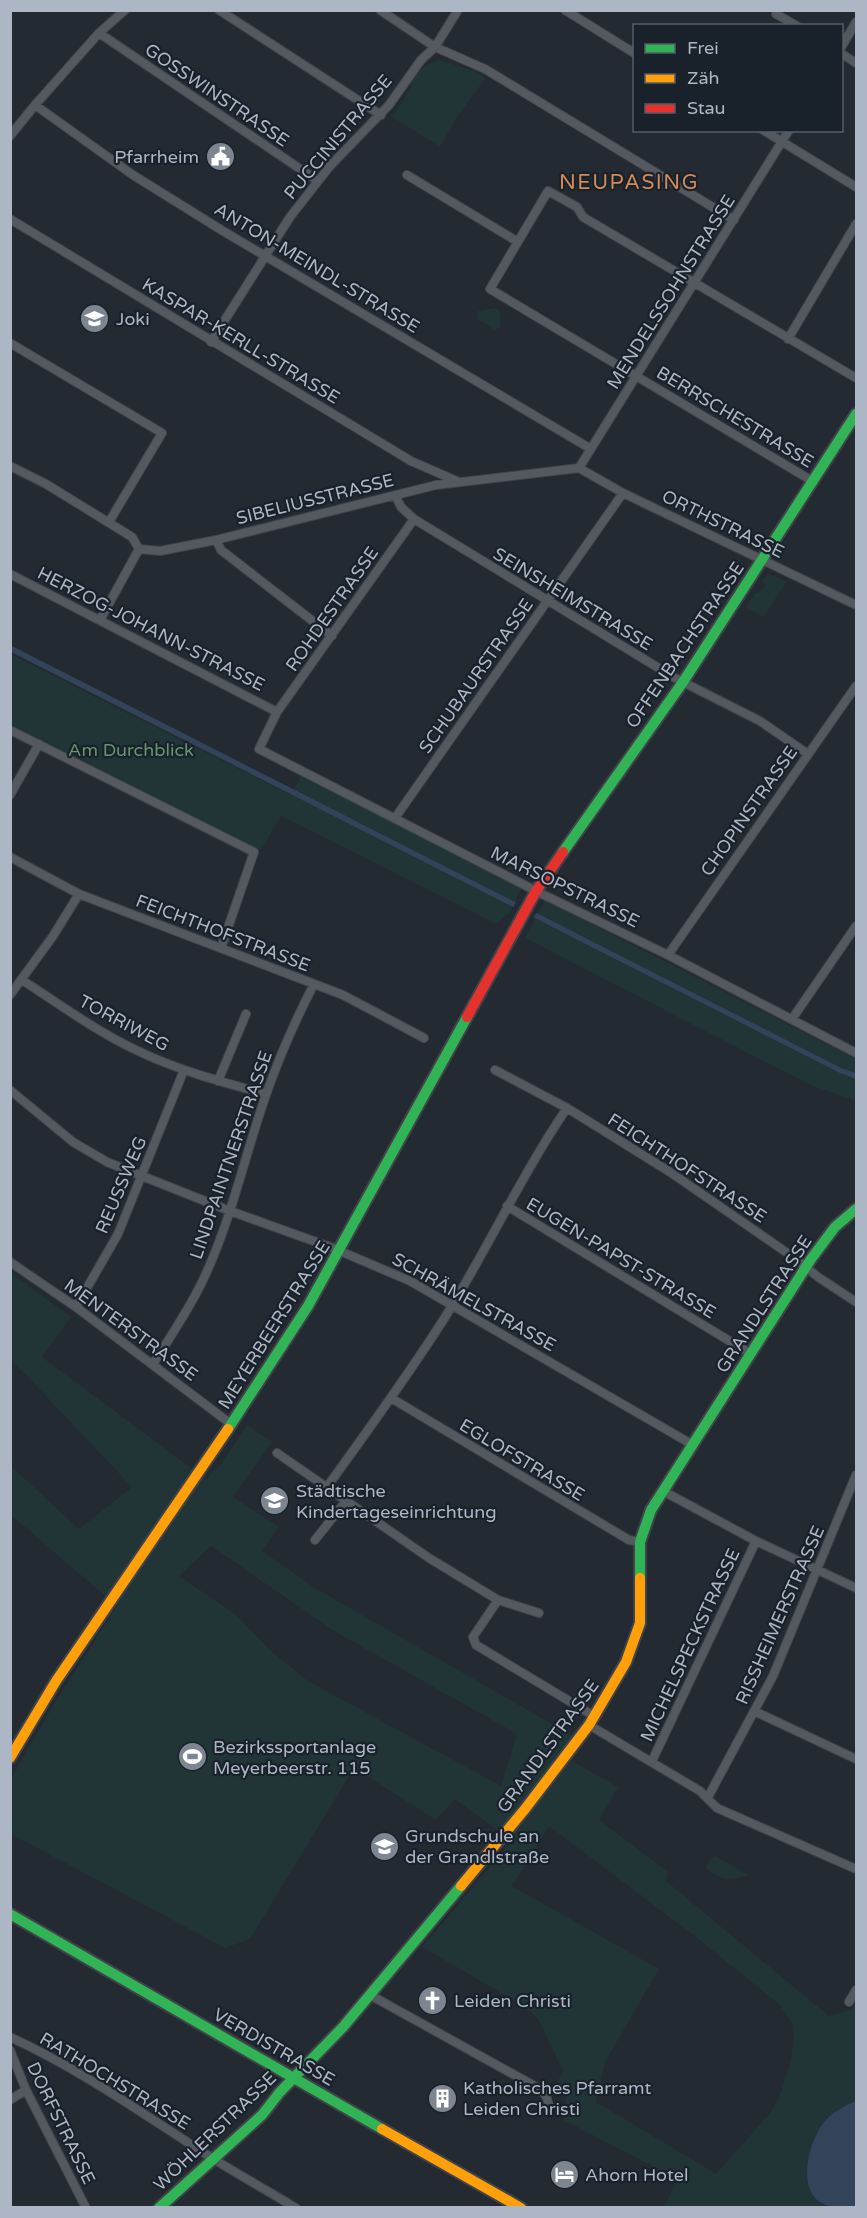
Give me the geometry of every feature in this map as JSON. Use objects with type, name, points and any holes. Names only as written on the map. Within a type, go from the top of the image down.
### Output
[{"type":"street","points":[[10,136],[99,33],[125,10]]},
{"type":"street","points":[[219,10],[381,115]]},
{"type":"street","points":[[380,10],[435,47],[485,69],[734,220]]},
{"type":"street","name":"PUCCINISTRASSE","points":[[212,342],[290,217],[343,152],[381,115],[421,60],[435,47],[458,10]]},
{"type":"street","points":[[565,10],[633,52]]},
{"type":"street","points":[[776,14],[794,24]]},
{"type":"street","points":[[843,44],[856,22]]},
{"type":"street","name":"GOSSWINSTRASSE","points":[[99,33],[318,181]]},
{"type":"street","points":[[843,55],[856,63]]},
{"type":"street","name":"ANTON-MEINDL-STRASSE","points":[[35,105],[133,175],[591,449]]},
{"type":"street","points":[[766,132],[856,187]]},
{"type":"street","name":"MENDELSSOHNSTRASSE","points":[[579,468],[788,132]]},
{"type":"street","points":[[407,175],[518,242],[548,191],[577,207],[583,217],[856,378]]},
{"type":"street","name":"KASPAR-KERLL-STRASSE","points":[[10,219],[411,461],[459,482]]},
{"type":"street","points":[[788,339],[856,224]]},
{"type":"street","name":"BERRSCHESTRASSE","points":[[518,242],[490,289],[814,482]]},
{"type":"street","points":[[10,343],[162,433],[109,522]]},
{"type":"street","name":"OFFENBACHSTRASSE","points":[[536,891],[682,682],[814,482],[856,414]]},
{"type":"street","points":[[10,465],[109,522],[132,537],[139,549],[100,620]]},
{"type":"street","name":"SIBELIUSSTRASSE","points":[[139,549],[160,551],[216,540],[436,485],[579,468]]},
{"type":"street","name":"ORTHSTRASSE","points":[[579,468],[623,493],[856,605]]},
{"type":"street","name":"SCHUBAURSTRASSE","points":[[394,818],[623,493]]},
{"type":"street","name":"SEINSHEIMSTRASSE","points":[[395,495],[401,507],[414,519],[546,602],[682,682],[760,721],[808,754]]},
{"type":"street","name":"ROHDESTRASSE","points":[[259,750],[277,712],[414,519]]},
{"type":"street","points":[[216,540],[221,550],[332,636]]},
{"type":"street","name":"HERZOG-JOHANN-STRASSE","points":[[10,574],[277,712]]},
{"type":"street","name":"CHOPINSTRASSE","points":[[668,955],[856,686]]},
{"type":"street","points":[[10,730],[254,852],[221,948]]},
{"type":"street","points":[[10,795],[39,744]]},
{"type":"street","name":"MARSOPSTRASSE","points":[[259,750],[536,891],[668,955],[856,1053]]},
{"type":"street","name":"FEICHTHOFSTRASSE","points":[[10,857],[80,894],[152,924],[343,995],[424,1038]]},
{"type":"street","name":"MEYERBEERSTRASSE","points":[[10,1758],[56,1681],[280,1352],[340,1251],[536,891]]},
{"type":"street","points":[[10,995],[80,894]]},
{"type":"street","points":[[792,1019],[856,926]]},
{"type":"street","name":"TORRIWEG","points":[[22,980],[96,1028],[135,1050],[184,1070],[266,1094]]},
{"type":"street","name":"LINDPAINTNERSTRASSE","points":[[153,1364],[204,1278],[230,1211],[266,1094],[281,1054],[314,984]]},
{"type":"street","points":[[218,1081],[246,1014]]},
{"type":"street","name":"REUSSWEG","points":[[76,1307],[118,1234],[184,1070]]},
{"type":"street","name":"FEICHTHOFSTRASSE","points":[[495,1070],[567,1108],[670,1172],[856,1302]]},
{"type":"street","name":"SCHRÄMELSTRASSE","points":[[10,1090],[73,1142],[107,1162],[230,1211],[340,1251],[410,1281],[693,1445]]},
{"type":"street","points":[[327,1487],[391,1398],[452,1304],[537,1152],[567,1108]]},
{"type":"street","name":"EUGEN-PAPST-STRASSE","points":[[507,1206],[751,1354]]},
{"type":"street","name":"GRANDLSTRASSE","points":[[294,2079],[370,1995],[525,1809],[592,1720],[626,1662],[640,1623],[640,1542],[651,1510],[806,1267],[835,1227],[856,1209]]},
{"type":"street","name":"MENTERSTRASSE","points":[[10,1262],[76,1307],[231,1424]]},
{"type":"street","name":"EGLOFSTRASSE","points":[[391,1398],[628,1540],[640,1542]]},
{"type":"street","points":[[277,1453],[429,1558],[498,1600],[539,1613]]},
{"type":"street","name":"RISSHEIMERSTRASSE","points":[[708,1797],[773,1676],[856,1475]]},
{"type":"street","points":[[663,1491],[756,1541],[856,1588]]},
{"type":"street","points":[[315,1540],[346,1501]]},
{"type":"street","name":"MICHELSPECKSTRASSE","points":[[652,1761],[756,1541]]},
{"type":"street","points":[[498,1600],[473,1636],[476,1645],[708,1797],[717,1808],[856,1869]]},
{"type":"street","points":[[754,1712],[856,1759]]},
{"type":"street","name":"VERDISTRASSE","points":[[10,1914],[521,2208]]},
{"type":"street","points":[[849,2002],[856,1990]]},
{"type":"street","points":[[370,1995],[540,2089],[549,2105]]},
{"type":"street","name":"RATHOCHSTRASSE","points":[[10,2037],[75,2071],[296,2208]]},
{"type":"street","name":"DORFSTRASSE","points":[[10,2050],[26,2090],[86,2208]]},
{"type":"street","name":"WÖHLERSTRASSE","points":[[159,2208],[262,2115],[294,2079]]},
{"type":"street","points":[[10,2100],[26,2090]]},
{"type":"green space","points":[[440,60],[474,71],[486,78],[457,117],[440,147],[392,117],[419,71],[426,65]]},
{"type":"green space","points":[[495,308],[500,312],[500,327],[495,330],[477,319],[478,311]]},
{"type":"green space","points":[[769,574],[787,581],[763,617],[746,607],[755,593],[759,593],[766,585],[762,581]]},
{"type":"green space","name":"Am Durchblick","points":[[10,654],[291,795],[301,776],[522,888],[509,913],[496,924],[281,816],[261,850],[11,724]]},
{"type":"green space","points":[[545,900],[856,1059],[856,1101],[810,1085],[525,938]]},
{"type":"green space","points":[[11,1273],[71,1317],[42,1357],[207,1480],[220,1466],[247,1425],[272,1442],[233,1497],[279,1527],[262,1551],[315,1588],[573,1736],[560,1754],[618,1787],[599,1820],[668,1872],[666,1881],[829,2016],[852,2009],[856,2002],[856,2207],[664,2207],[678,2179],[563,2120],[566,2095],[555,2087],[563,2071],[538,2019],[524,2006],[422,1947],[512,1841],[455,1799],[436,1820],[354,1768],[250,1939],[225,1948],[11,1834],[11,1779],[55,1702],[117,1606],[11,1515],[10,1465],[79,1529],[132,1487],[11,1361]],"holes":[[[211,1546],[334,1631],[517,1734],[501,1786],[308,1681],[271,1651],[235,1614],[179,1576]],[[549,1826],[692,1934],[780,2005],[793,2025],[791,2060],[779,2098],[769,2114],[716,2174],[596,2102],[605,2062],[659,1969],[512,1886]]]},
{"type":"green space","points":[[715,1856],[749,1875],[732,1879],[721,1878],[706,1868],[709,1860]]},
{"type":"water","points":[[10,645],[841,1068],[856,1073],[856,1079],[840,1073],[11,652]]},
{"type":"water","points":[[856,2101],[856,2207],[829,2206],[820,2202],[813,2195],[809,2185],[807,2174],[810,2150],[825,2121],[839,2109]]},
{"type":"pier","points":[[517,900],[538,910],[532,920],[512,910]]},
{"type":"traffic: fast","points":[[563,852],[683,682],[856,414]]},
{"type":"traffic: fast","points":[[228,1429],[308,1306],[467,1017]]},
{"type":"traffic: fast","points":[[640,1578],[640,1542],[651,1510],[811,1259],[835,1227],[856,1209]]},
{"type":"traffic: fast","points":[[159,2208],[262,2115],[280,2092],[343,2027],[461,1886]]},
{"type":"traffic: fast","points":[[10,1914],[382,2129]]},
{"type":"traffic: slow","points":[[10,1758],[56,1681],[228,1429]]},
{"type":"traffic: slow","points":[[461,1886],[525,1809],[589,1725],[626,1662],[640,1623],[640,1578]]},
{"type":"traffic: slow","points":[[382,2129],[521,2208]]},
{"type":"traffic: jam","points":[[467,1017],[536,891],[563,852]]},
{"type":"place","name":"Pfarrheim","points":[[220,157]]},
{"type":"place","name":"Joki","points":[[95,319]]},
{"type":"place","name":"Städtische Kindertageseinrichtung","points":[[275,1501]]},
{"type":"place","name":"Bezirkssportanlage Meyerbeerstr. 115","points":[[192,1757]]},
{"type":"place","name":"Grundschule an der Grandlstraße","points":[[384,1846]]},
{"type":"place","name":"Leiden Christi","points":[[433,2001]]},
{"type":"place","name":"Katholisches Pfarramt Leiden Christi","points":[[442,2098]]},
{"type":"place","name":"Ahorn Hotel","points":[[564,2175]]},
{"type":"district","name":"NEUPASING","points":[[629,182]]}]
